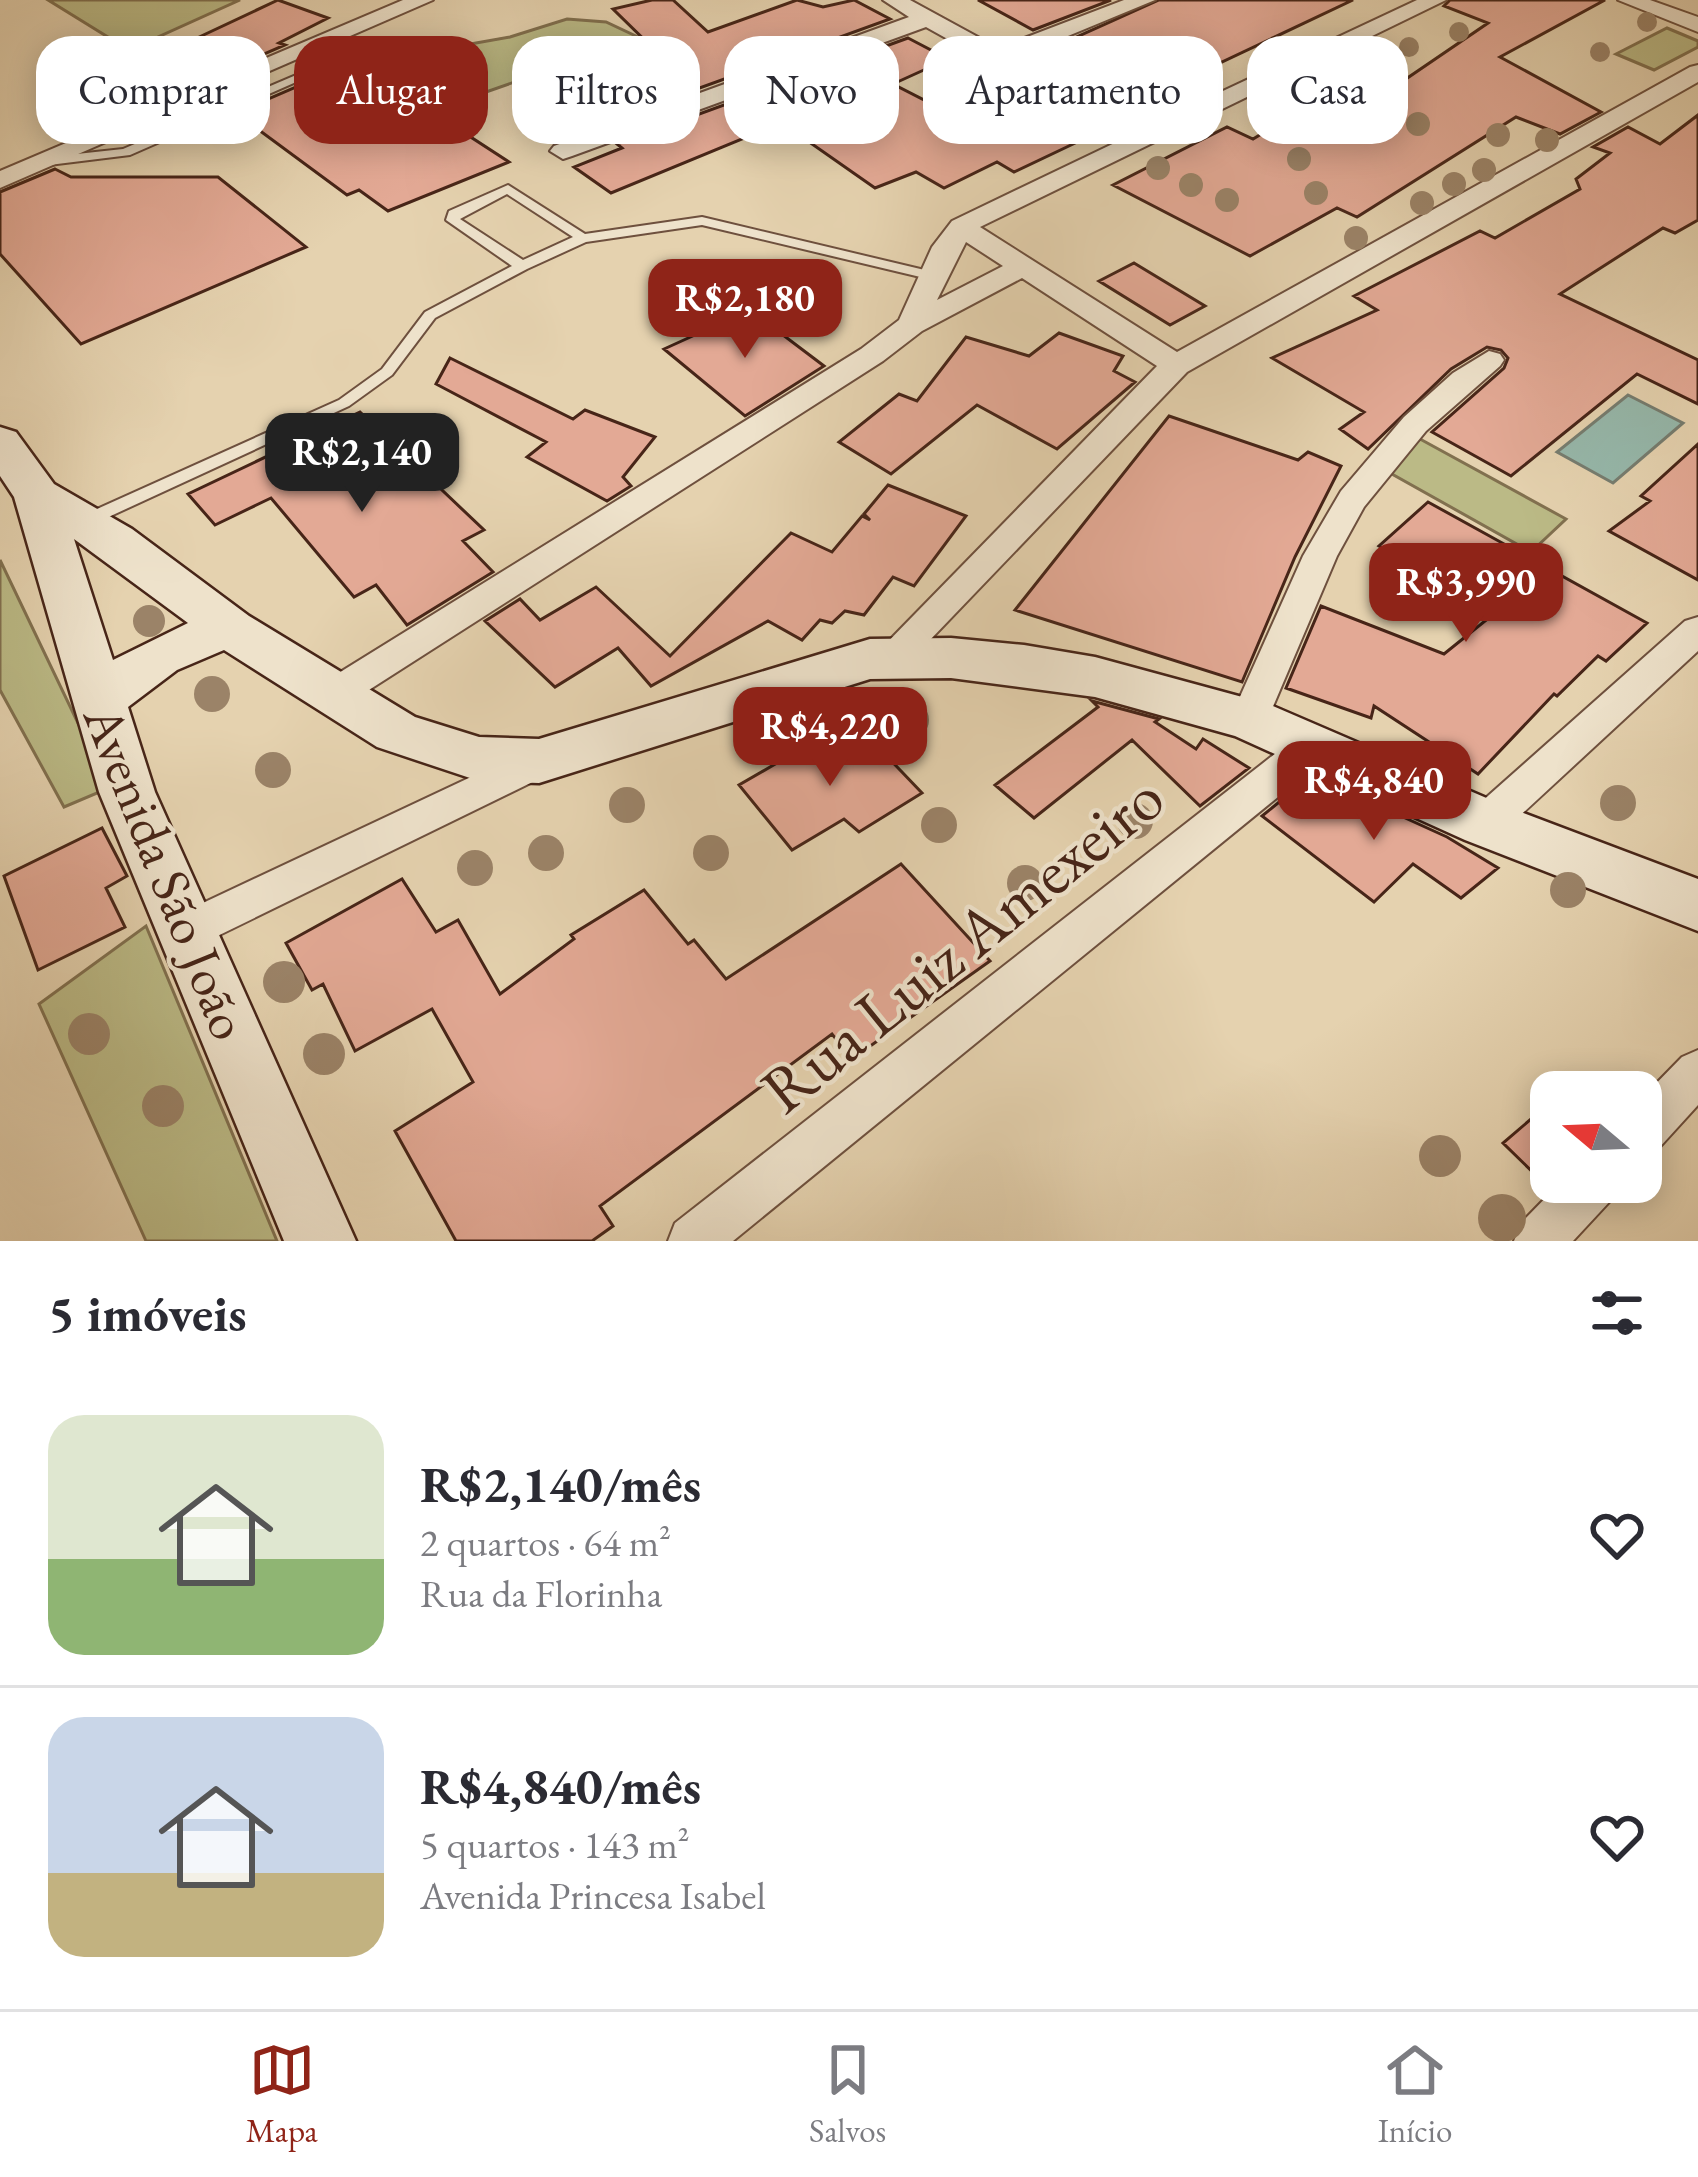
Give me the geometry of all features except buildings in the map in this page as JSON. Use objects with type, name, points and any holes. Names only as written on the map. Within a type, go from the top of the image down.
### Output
[{"type":"main road","points":[[0,442],[60,508],[141,559],[231,629],[396,732],[435,748],[479,759],[539,761],[821,670],[892,656],[951,658],[1077,674],[1250,719],[1485,824],[1698,905]]},
{"type":"main road","name":"Avenida São João","points":[[60,508],[98,703],[127,792],[320,1241]]},
{"type":"main road","points":[[98,703],[161,653],[186,640],[231,629]]},
{"type":"street","points":[[0,180],[422,0]]},
{"type":"street","points":[[894,0],[962,36]]},
{"type":"street","points":[[1051,36],[1144,0]]},
{"type":"street","points":[[1223,98],[1436,0]]},
{"type":"street","points":[[1629,0],[1698,25]]},
{"type":"street","points":[[563,151],[928,18]]},
{"type":"street","points":[[892,656],[926,627],[1176,365],[1698,72]]},
{"type":"street","points":[[912,325],[962,227],[1124,144]]},
{"type":"street","points":[[962,227],[1176,365]]},
{"type":"street","points":[[334,694],[872,356],[912,325],[1021,267]]},
{"type":"street","points":[[1250,719],[1322,552],[1355,500],[1407,430],[1490,360]]},
{"type":"street","points":[[1485,824],[1698,630]]},
{"type":"street","name":"Rua Luiz Amexeiro","points":[[693,1241],[1312,746]]},
{"type":"street","points":[[186,931],[539,761]]},
{"type":"street","points":[[1662,1110],[1698,1072]]},
{"type":"street","points":[[1539,1241],[1574,1203]]},
{"type":"lane","points":[[49,161],[115,156],[294,80]]},
{"type":"lane","points":[[522,266],[453,220],[454,214],[508,189],[583,238]]},
{"type":"lane","points":[[60,508],[344,403],[387,372],[430,315],[583,238],[702,221],[933,276]]},
{"type":"shaded area","points":[[48,0],[240,0],[160,36],[106,36]]},
{"type":"shaded area","points":[[567,19],[606,22],[636,36],[513,36]]},
{"type":"shaded area","points":[[1667,28],[1698,41],[1698,47],[1654,70],[1616,54]]},
{"type":"shaded area","points":[[510,37],[512,83],[488,91],[488,41]]},
{"type":"shaded area","points":[[1628,395],[1683,423],[1613,483],[1557,452]]},
{"type":"shaded area","points":[[1420,439],[1566,519],[1531,552],[1383,469]]},
{"type":"shaded area","points":[[0,560],[109,788],[64,807],[0,690]]},
{"type":"shaded area","points":[[1386,561],[1443,590],[1427,609],[1372,572],[1372,563]]},
{"type":"shaded area","points":[[146,926],[277,1241],[146,1241],[39,1004]]}]
